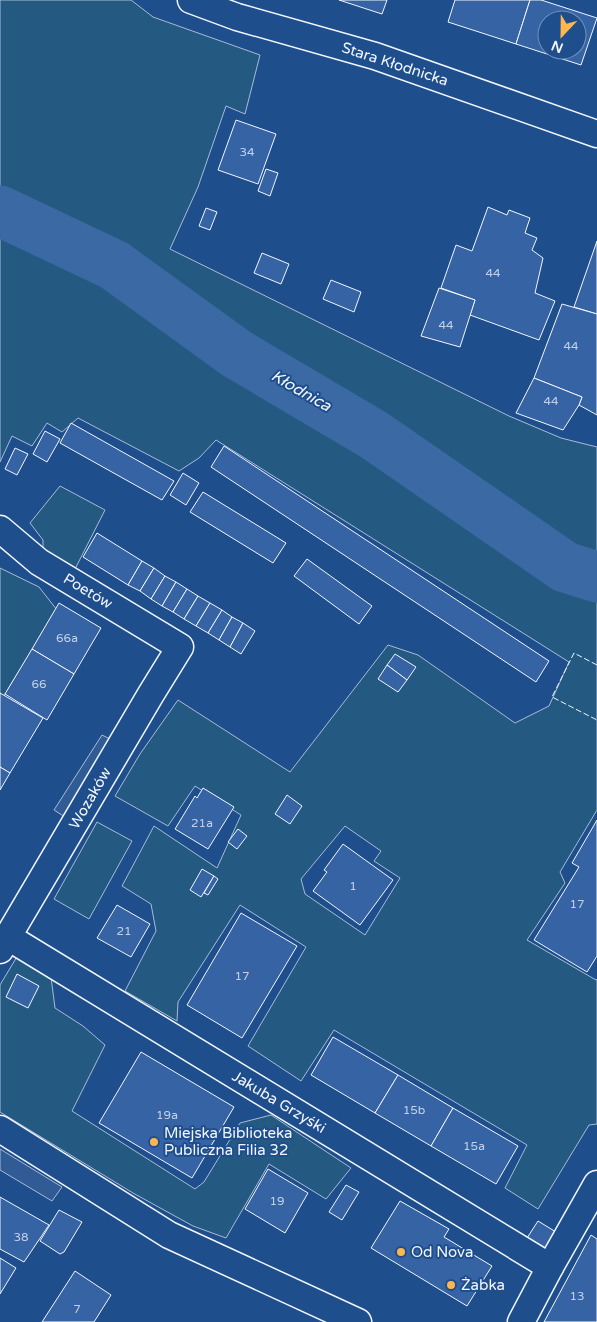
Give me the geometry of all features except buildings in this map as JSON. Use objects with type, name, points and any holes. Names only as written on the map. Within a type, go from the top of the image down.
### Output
[{"type":"street","name":"Stara Kłodnicka","points":[[191,0],[237,17],[375,56],[597,134]]},
{"type":"street","name":"Poetów","points":[[0,529],[39,562],[180,647]]},
{"type":"street","name":"Wozaków","points":[[4,943],[180,647]]},
{"type":"street","name":"Jakuba Grzyśki","points":[[4,943],[550,1267]]},
{"type":"street","points":[[0,1129],[169,1235],[358,1322]]},
{"type":"street","points":[[521,1322],[597,1184]]},
{"type":"shaded area","points":[[0,0],[131,0],[153,17],[260,55],[245,114],[226,106],[198,187],[170,249],[509,416],[561,438],[597,447],[597,810],[560,872],[565,883],[527,940],[597,979],[597,1124],[589,1125],[538,1209],[505,1188],[527,1145],[334,1030],[301,1081],[248,1046],[306,947],[240,905],[178,1002],[177,1021],[125,991],[156,931],[151,904],[122,886],[154,826],[217,868],[241,815],[195,786],[168,826],[115,796],[140,754],[178,700],[290,772],[388,645],[418,655],[515,723],[549,706],[569,662],[216,440],[199,458],[179,471],[78,418],[62,432],[47,423],[32,446],[12,436],[0,462]],"holes":[[[345,826],[381,851],[374,861],[400,878],[365,935],[305,894],[301,879]]]},
{"type":"shaded area","points":[[60,486],[105,510],[73,573],[43,558],[43,540],[30,523]]},
{"type":"shaded area","points":[[0,568],[39,587],[57,610],[0,702]]},
{"type":"shaded area","points":[[102,735],[112,740],[65,817],[54,810]]},
{"type":"shaded area","points":[[97,822],[132,841],[89,919],[54,899]]},
{"type":"shaded area","points":[[18,955],[51,977],[55,1008],[83,1026],[105,1045],[72,1111],[195,1189],[204,1182],[240,1123],[271,1115],[351,1168],[326,1199],[269,1164],[226,1238],[193,1226],[133,1193],[0,1112],[0,985]]},
{"type":"shaded area","points":[[0,1149],[62,1187],[52,1201],[0,1170]]},
{"type":"waterway","name":"Kłodnica","points":[[0,211],[114,265],[237,354],[374,435],[565,567],[597,577]]},
{"type":"fence","points":[[597,665],[574,653],[552,697],[597,720]]},
{"type":"place","name":"Miejska Biblioteka Publiczna Filia 32","points":[[154,1142]]},
{"type":"place","name":"Od Nova","points":[[401,1252]]},
{"type":"place","name":"Żabka","points":[[451,1285]]}]
